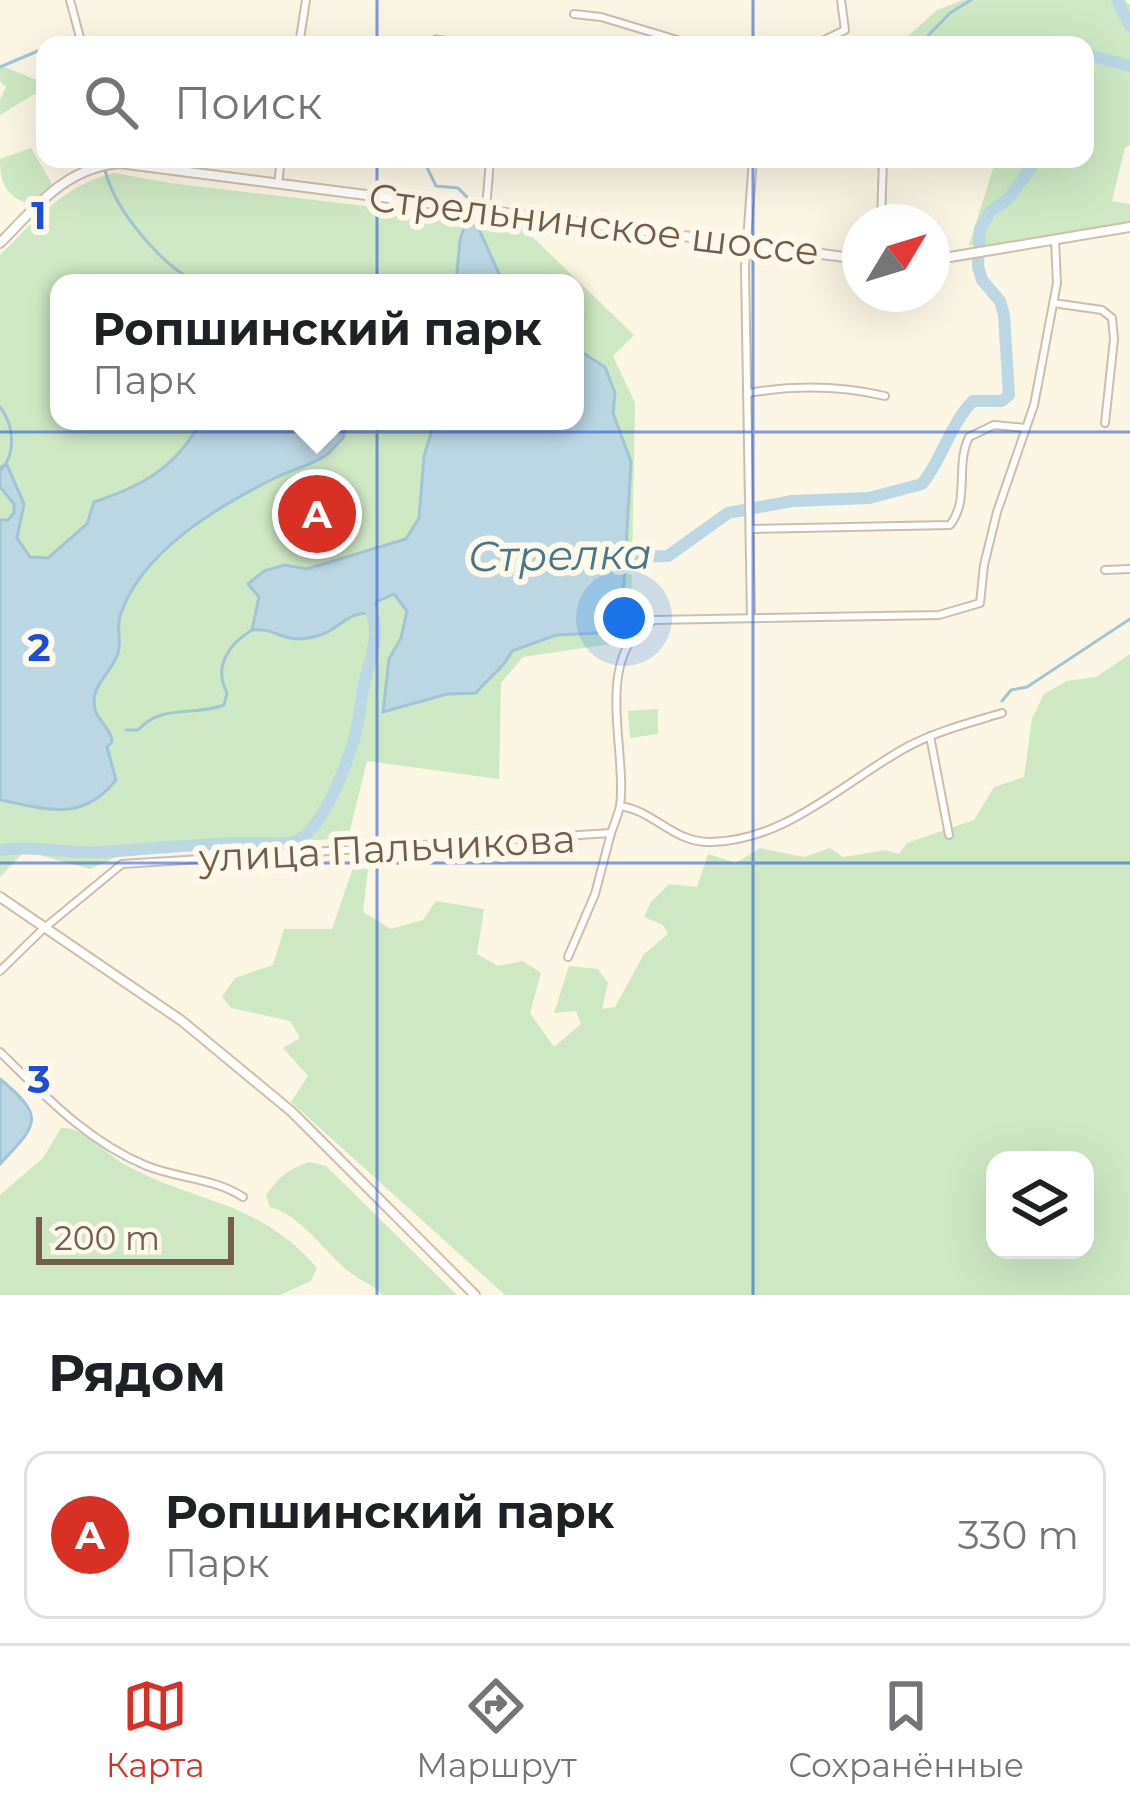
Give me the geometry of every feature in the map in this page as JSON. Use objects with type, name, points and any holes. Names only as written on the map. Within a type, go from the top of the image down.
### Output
[{"type":"main road","name":"Стрельнинское шоссе","points":[[0,243],[79,168]]},
{"type":"main road","name":"Стрельнинское шоссе","points":[[170,168],[842,257]]},
{"type":"main road","points":[[950,258],[1130,227]]},
{"type":"main road","points":[[0,897],[171,1012],[292,1112],[475,1295]]},
{"type":"street","points":[[70,0],[80,36]]},
{"type":"street","points":[[301,36],[307,0]]},
{"type":"street","points":[[831,36],[845,29],[842,0]]},
{"type":"street","points":[[574,14],[665,36]]},
{"type":"street","points":[[278,184],[280,168]]},
{"type":"street","points":[[486,210],[489,168]]},
{"type":"street","points":[[752,168],[746,244],[752,618],[939,615],[980,603],[997,512],[1026,428],[1053,303],[1058,264],[1055,240]]},
{"type":"street","points":[[882,204],[883,168]]},
{"type":"street","points":[[1053,303],[1102,310],[1112,318],[1105,423]]},
{"type":"street","points":[[748,393],[824,387],[885,396]]},
{"type":"street","points":[[751,526],[950,525],[960,508],[962,458],[969,437],[994,425],[1026,428]]},
{"type":"street","points":[[1105,569],[1130,569]]},
{"type":"street","name":"улица Пальчикова","points":[[0,971],[122,864],[611,833],[620,806],[618,681],[634,633],[662,619],[752,618]]},
{"type":"street","points":[[620,806],[647,812],[678,837],[714,843],[735,838],[797,818],[930,736],[1002,713]]},
{"type":"street","points":[[930,736],[949,835]]},
{"type":"street","points":[[568,958],[596,894],[611,833]]},
{"type":"street","points":[[0,1052],[89,1135],[142,1164],[178,1177],[221,1183],[243,1197]]},
{"type":"green space","points":[[963,0],[1125,0],[1130,5],[1130,145],[1125,148],[1112,201],[1130,204],[1130,221],[995,246],[969,245],[993,168],[1094,168],[1094,36],[908,36],[937,10]]},
{"type":"green space","points":[[0,65],[36,80],[36,93],[0,115],[6,87],[0,81]]},
{"type":"green space","points":[[31,148],[36,168],[43,168],[52,184],[30,204],[15,197],[6,188],[0,159]]},
{"type":"green space","points":[[115,173],[519,224],[571,274],[50,274],[50,430],[584,430],[584,287],[634,335],[613,356],[635,403],[631,625],[611,644],[523,657],[501,683],[499,779],[367,761],[348,838],[125,853],[90,869],[25,851],[0,877],[0,255],[52,205],[81,186]]},
{"type":"green space","points":[[1130,654],[1130,1295],[505,1295],[291,1102],[308,1076],[283,1048],[300,1038],[290,1021],[231,1008],[222,997],[235,978],[273,965],[284,929],[332,929],[354,865],[368,870],[363,912],[391,929],[423,920],[436,901],[484,909],[477,954],[498,966],[523,961],[541,973],[530,1013],[554,1047],[581,1024],[576,1011],[554,1013],[569,966],[598,969],[608,983],[602,1009],[615,1007],[644,954],[668,934],[663,925],[644,917],[651,902],[669,884],[697,887],[708,854],[736,863],[760,848],[804,857],[830,848],[843,857],[886,850],[899,854],[907,843],[974,820],[994,787],[1024,777],[1032,719],[1044,694],[1067,681],[1096,677]]},
{"type":"green space","points":[[658,709],[658,734],[630,738],[628,711]]},
{"type":"green space","points":[[61,1128],[86,1136],[150,1177],[272,1228],[317,1268],[311,1281],[280,1295],[0,1295],[0,1195],[43,1158]]},
{"type":"green space","points":[[309,1162],[326,1166],[457,1295],[382,1295],[341,1265],[293,1219],[270,1207],[266,1196],[275,1184]]},
{"type":"water","points":[[472,222],[478,227],[499,274],[457,274],[465,225]]},
{"type":"water","points":[[584,354],[605,367],[615,393],[613,413],[631,462],[621,632],[556,635],[512,651],[476,693],[447,694],[383,712],[389,659],[401,638],[407,611],[394,594],[376,602],[374,614],[351,617],[320,635],[298,639],[252,630],[259,597],[248,584],[264,571],[284,565],[307,569],[406,539],[419,518],[424,456],[432,430],[584,430]]},
{"type":"water","points":[[195,430],[345,430],[328,454],[255,488],[185,533],[145,571],[130,593],[119,621],[118,653],[94,702],[111,736],[107,747],[116,780],[103,794],[62,810],[0,800],[0,520],[8,520],[14,504],[0,487],[0,467],[7,465],[24,504],[17,538],[30,557],[48,558],[87,524],[94,502],[156,473]]},
{"type":"water","points":[[0,1079],[25,1103],[32,1121],[0,1164]]},
{"type":"waterway","points":[[928,36],[971,0]]},
{"type":"waterway","name":"Стрелка","points":[[1117,0],[1130,26]]},
{"type":"waterway","points":[[0,67],[36,52]]},
{"type":"waterway","name":"Стрелка","points":[[1094,56],[1130,66]]},
{"type":"waterway","points":[[105,168],[114,194],[137,230],[184,274]]},
{"type":"waterway","points":[[427,168],[436,186],[458,188],[472,202]]},
{"type":"waterway","name":"Стрелка","points":[[611,557],[668,556],[728,513],[792,501],[869,498],[922,484],[973,401],[1002,401],[1009,395],[1004,315],[978,266],[980,229],[1031,168]]},
{"type":"waterway","points":[[470,214],[472,222]]},
{"type":"waterway","points":[[0,407],[12,439],[0,471]]},
{"type":"waterway","name":"Стрелка","points":[[0,850],[102,852],[283,844],[299,839],[334,793],[355,735],[374,640],[368,605]]},
{"type":"waterway","points":[[1002,701],[1011,690],[1027,687],[1130,619]]},
{"type":"waterway","points":[[126,730],[138,730],[168,713],[224,705],[223,665],[236,642],[252,630]]},
{"type":"place","name":"Ропшинский парк","points":[[317,514]]}]
